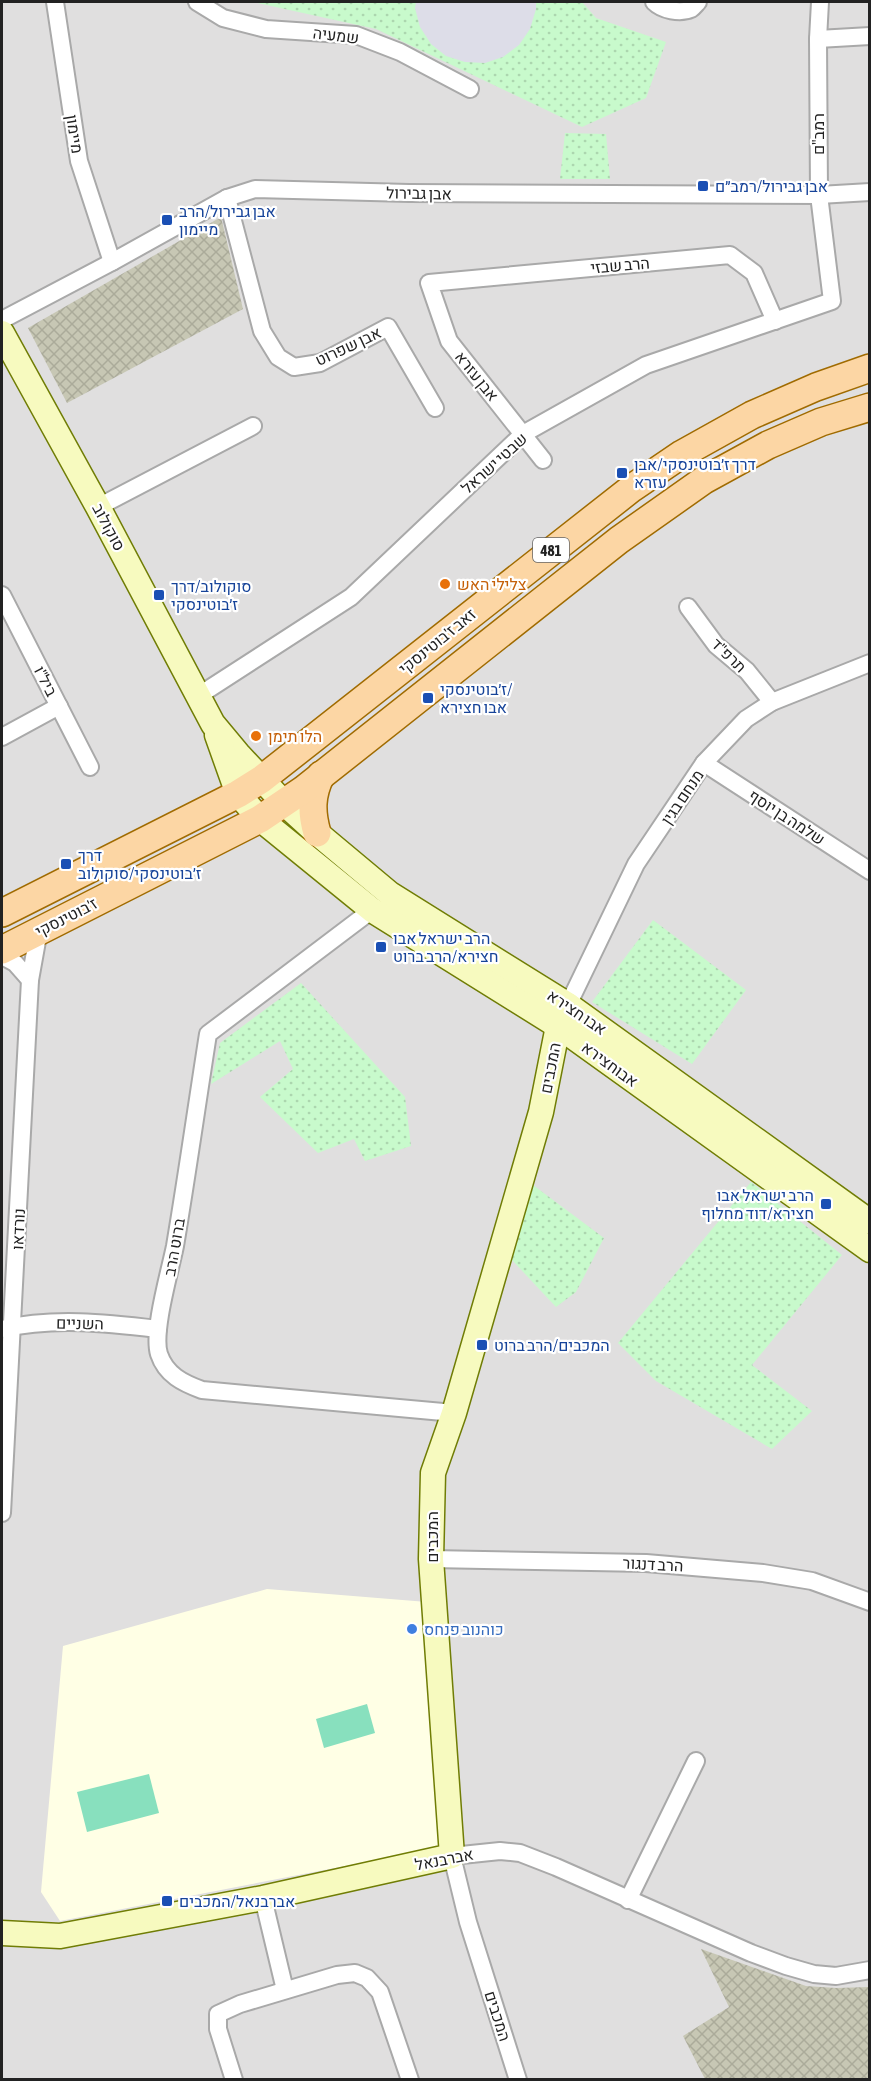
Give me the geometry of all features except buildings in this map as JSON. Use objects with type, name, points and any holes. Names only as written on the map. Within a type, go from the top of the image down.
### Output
[{"type":"main road","name":"זאב ז'בוטינסקי","points":[[2,913],[238,794],[262,779],[562,542],[640,482],[682,454],[752,415],[816,387],[870,368]]},
{"type":"main road","name":"זאב ז'בוטינסקי","points":[[260,819],[321,775],[619,540],[695,486],[768,445],[821,422],[870,407]]},
{"type":"main road","points":[[317,833],[312,815],[312,799],[321,775]]},
{"type":"main road","name":"ז'בוטינסקי","points":[[2,950],[260,819]]},
{"type":"street","name":"מיימון","points":[[55,2],[79,161],[112,262]]},
{"type":"street","name":"שמעיה","points":[[197,2],[223,18],[266,29],[356,35],[400,52],[470,89]]},
{"type":"street","points":[[654,2],[658,6],[671,10],[691,9],[698,2]]},
{"type":"street","name":"רמב\"ם","points":[[820,2],[818,39],[819,195],[832,301]]},
{"type":"street","points":[[818,39],[870,36]]},
{"type":"street","name":"אבן גבירול","points":[[2,320],[227,198],[255,189],[409,194],[819,195],[870,192]]},
{"type":"street","name":"אבן שפרוט","points":[[227,198],[262,331],[278,357],[294,367],[320,363],[388,327],[435,408]]},
{"type":"street","name":"הרב שבזי","points":[[429,283],[730,255],[754,273],[775,321]]},
{"type":"street","name":"אבן עזרא","points":[[429,283],[449,341],[543,460]]},
{"type":"street","name":"שבטי ישראל","points":[[198,696],[351,597],[523,434],[646,365],[832,301]]},
{"type":"street","name":"סוקולוב","points":[[2,333],[98,507],[213,724],[238,794]]},
{"type":"street","points":[[98,507],[253,426]]},
{"type":"street","name":"ביל\"ו","points":[[2,595],[90,767]]},
{"type":"street","name":"תרפ\"ד","points":[[688,607],[717,645],[747,671],[772,702]]},
{"type":"street","name":"מנחם בגין","points":[[563,1015],[636,864],[704,763],[746,719],[772,702],[870,663]]},
{"type":"street","points":[[2,737],[59,706]]},
{"type":"street","name":"סוקולוב","points":[[213,724],[284,803]]},
{"type":"street","name":"שלמה בן יוסף","points":[[704,763],[870,871]]},
{"type":"street","points":[[238,794],[260,819]]},
{"type":"street","name":"אבו חצירא","points":[[284,803],[390,894],[563,1015],[870,1222]]},
{"type":"street","name":"אבוחצירא","points":[[260,819],[372,910],[563,1015],[870,1250]]},
{"type":"street","name":"ברוט הרב","points":[[372,910],[208,1034],[174,1248],[158,1329],[158,1352],[166,1370],[185,1384],[202,1390],[454,1413]]},
{"type":"street","name":"נורדאו","points":[[2,1513],[7,1328],[30,980],[39,930]]},
{"type":"street","points":[[2,956],[15,963],[30,980]]},
{"type":"street","name":"המכבים","points":[[518,2079],[468,1922],[452,1856],[431,1559],[432,1473],[454,1413],[541,1112],[563,1015]]},
{"type":"street","name":"השניים","points":[[7,1328],[43,1323],[94,1321],[158,1329]]},
{"type":"street","name":"הרב דנגור","points":[[431,1559],[646,1563],[763,1573],[812,1581],[870,1602]]},
{"type":"street","points":[[628,1900],[696,1761]]},
{"type":"street","name":"אברבנאל","points":[[2,1933],[60,1936],[263,1898],[452,1856],[500,1851],[520,1853],[556,1867],[751,1953],[786,1966],[814,1974],[836,1976],[870,1970]]},
{"type":"street","points":[[263,1898],[285,1990]]},
{"type":"street","points":[[234,2079],[218,2029],[219,2014],[240,2004],[285,1990],[355,1973],[367,1978],[380,1992],[410,2079]]},
{"type":"shaded area","points":[[2,2],[869,2],[869,2079],[2,2079]]},
{"type":"shaded area","points":[[416,2],[536,2],[536,9],[530,29],[519,45],[503,57],[485,63],[465,62],[446,56],[431,44],[420,27],[415,8]]},
{"type":"shaded area","points":[[221,217],[243,309],[67,403],[28,328]]},
{"type":"shaded area","points":[[267,1589],[427,1602],[444,1847],[60,1921],[41,1892],[63,1646]]},
{"type":"shaded area","points":[[701,1949],[806,1986],[869,1987],[869,2079],[705,2079],[683,2036],[729,2007]]},
{"type":"green space","points":[[253,2],[582,2],[596,18],[666,42],[646,98],[582,127],[376,29]]},
{"type":"green space","points":[[565,133],[606,134],[610,179],[560,179]]},
{"type":"green space","points":[[653,920],[746,990],[692,1064],[592,1002]]},
{"type":"green space","points":[[301,983],[405,1097],[411,1146],[365,1161],[354,1139],[318,1153],[260,1097],[293,1069],[280,1041],[211,1084],[220,1043]]},
{"type":"green space","points":[[751,1182],[842,1255],[752,1365],[812,1411],[772,1449],[656,1381],[618,1343]]},
{"type":"green space","points":[[533,1185],[604,1238],[576,1292],[556,1307],[512,1260]]},
{"type":"green space","points":[[367,1704],[375,1733],[324,1748],[316,1719]]},
{"type":"green space","points":[[149,1774],[159,1813],[87,1832],[77,1792]]},
{"type":"place","name":"אבן גבירול/רמב״ם","points":[[703,186]]},
{"type":"place","name":"אבן גבירול/הרב מיימון","points":[[167,220]]},
{"type":"place","name":"דרך ז׳בוטינסקי/אבן עזרא","points":[[622,473]]},
{"type":"place","name":"צלילי האש","points":[[445,584]]},
{"type":"place","name":"סוקולוב/דרך ז׳בוטינסקי","points":[[159,595]]},
{"type":"place","name":"ז׳בוטינסקי/ אבו חצירא","points":[[428,698]]},
{"type":"place","name":"הלו תימן","points":[[256,736]]},
{"type":"place","name":"דרך ז׳בוטינסקי/סוקולוב","points":[[66,864]]},
{"type":"place","name":"הרב ישראל אבו חצירא/הרב ברוט","points":[[381,947]]},
{"type":"place","name":"הרב ישראל אבו חצירא/דוד מחלוף","points":[[826,1204]]},
{"type":"place","name":"המכבים/הרב ברוט","points":[[482,1345]]},
{"type":"place","name":"כוהנוב פנחס","points":[[412,1629]]},
{"type":"place","name":"אברבנאל/המכבים","points":[[167,1901]]}]
